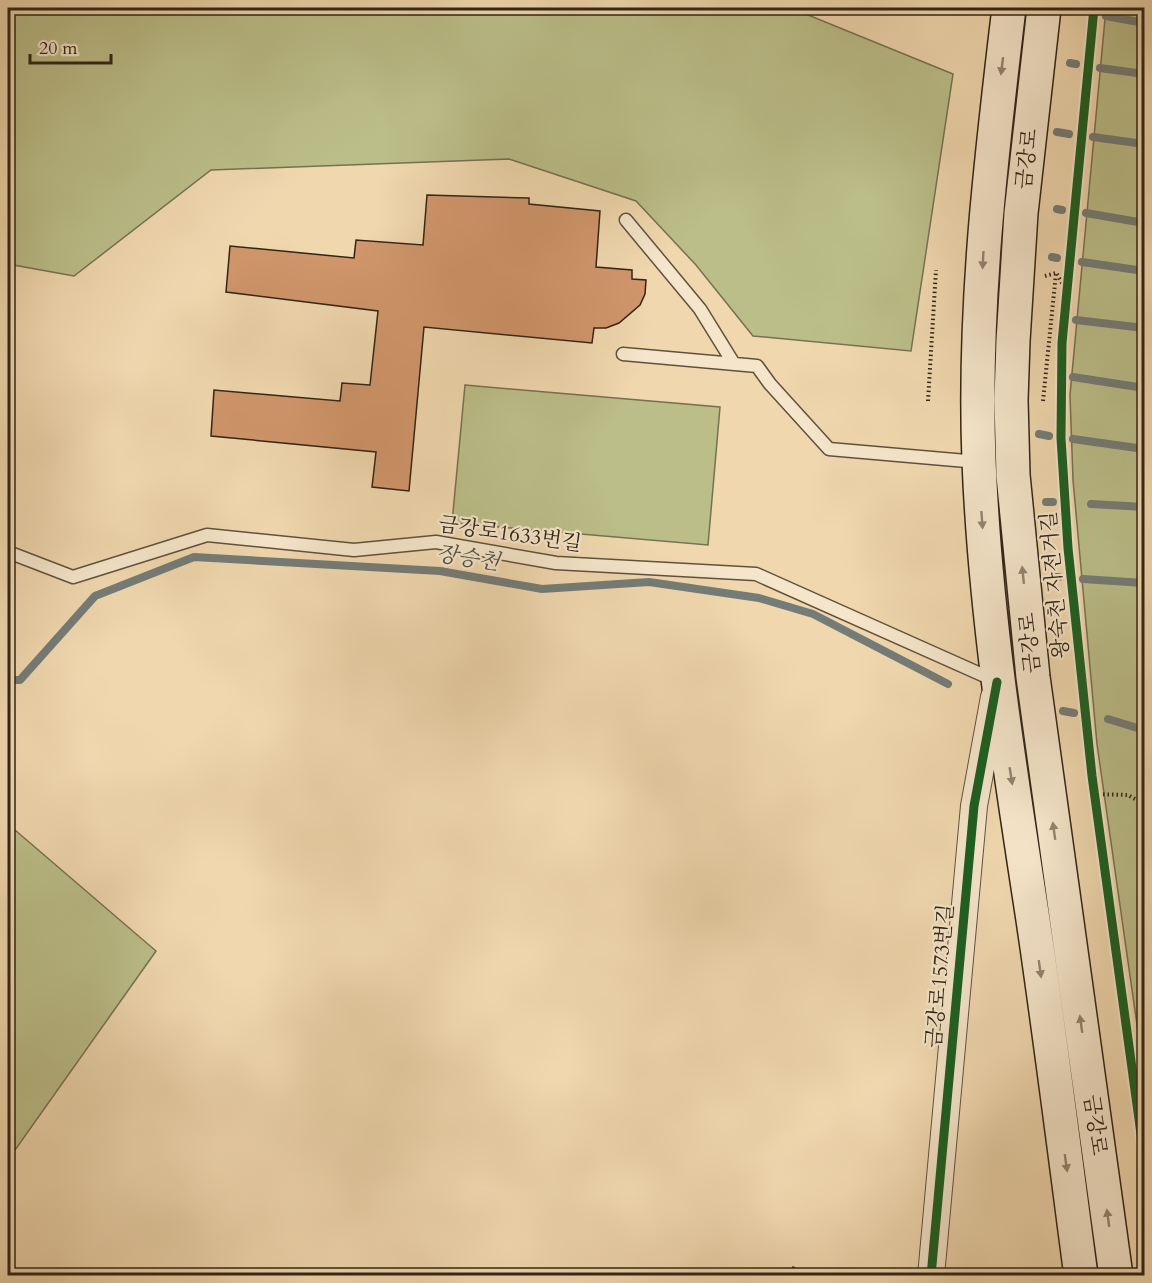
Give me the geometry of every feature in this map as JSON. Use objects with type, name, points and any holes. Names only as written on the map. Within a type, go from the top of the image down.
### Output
[{"type":"main road","name":"금강로","points":[[1009,8],[984,226],[978,393],[979,462],[997,682],[1034,926],[1081,1275]]},
{"type":"main road","name":"금강로","points":[[1044,8],[1021,213],[1011,400],[1013,475],[1033,677],[1116,1275]]},
{"type":"street","name":"금강로1573번길","points":[[931,1275],[974,806],[997,682]]},
{"type":"lane","points":[[626,220],[700,309],[734,364]]},
{"type":"lane","points":[[623,354],[757,366],[770,384],[829,449],[979,462]]},
{"type":"lane","name":"금강로1633번길","points":[[8,552],[73,577],[207,535],[354,550],[436,542],[556,563],[756,574],[997,682]]},
{"type":"path","points":[[1066,297],[1069,268]]},
{"type":"path","points":[[928,401],[936,270]]},
{"type":"path","points":[[1043,405],[1056,273],[1066,297]]},
{"type":"path","points":[[1096,805],[1093,789],[1128,795],[1144,804]]},
{"type":"path","points":[[1139,1112],[1142,1134]]},
{"type":"green space","points":[[8,8],[791,8],[953,74],[911,351],[753,336],[696,265],[636,201],[509,159],[211,170],[74,276],[8,264]]},
{"type":"green space","points":[[1106,8],[1144,8],[1144,1074],[1097,744],[1073,480],[1070,395]]},
{"type":"green space","points":[[465,385],[720,407],[708,545],[452,523]]},
{"type":"green space","points":[[8,824],[156,951],[8,1160]]},
{"type":"building","points":[[427,195],[529,198],[529,204],[600,211],[596,267],[632,270],[632,279],[646,280],[645,294],[640,305],[619,323],[606,328],[594,328],[592,343],[424,327],[409,491],[372,487],[376,452],[211,436],[214,390],[340,401],[342,383],[370,385],[378,311],[226,292],[230,246],[354,258],[356,240],[423,245]]},
{"type":"building","points":[[793,1267],[809,1276],[789,1276]]},
{"type":"waterway","points":[[1071,9],[1082,11]]},
{"type":"waterway","points":[[1106,16],[1144,23]]},
{"type":"waterway","points":[[1070,63],[1076,64]]},
{"type":"waterway","points":[[1100,68],[1144,74]]},
{"type":"waterway","points":[[1057,132],[1069,134]]},
{"type":"waterway","points":[[1093,137],[1144,144]]},
{"type":"waterway","points":[[1057,209],[1062,210]]},
{"type":"waterway","points":[[1086,213],[1144,223]]},
{"type":"waterway","points":[[1052,257],[1057,258]]},
{"type":"waterway","points":[[1082,262],[1144,271]]},
{"type":"waterway","points":[[1076,320],[1144,328]]},
{"type":"waterway","points":[[1073,377],[1144,388]]},
{"type":"waterway","points":[[1039,434],[1049,436]]},
{"type":"waterway","points":[[1073,439],[1144,449]]},
{"type":"waterway","points":[[1046,502],[1053,502]]},
{"type":"waterway","points":[[1091,504],[1144,507]]},
{"type":"waterway","name":"장승천","points":[[8,680],[20,680],[95,596],[194,557],[440,571],[542,589],[649,582],[759,598],[813,614],[948,684]]},
{"type":"waterway","points":[[1083,579],[1144,583]]},
{"type":"waterway","name":"장승천","points":[[1063,711],[1074,713]]},
{"type":"waterway","name":"장승천","points":[[1108,719],[1144,730]]},
{"type":"cycle path","name":"왕숙천 자전거길","points":[[1094,8],[1062,343],[1061,438],[1068,548],[1092,776],[1144,1156]]},
{"type":"cycle path","points":[[931,1276],[974,806],[997,682]]}]
